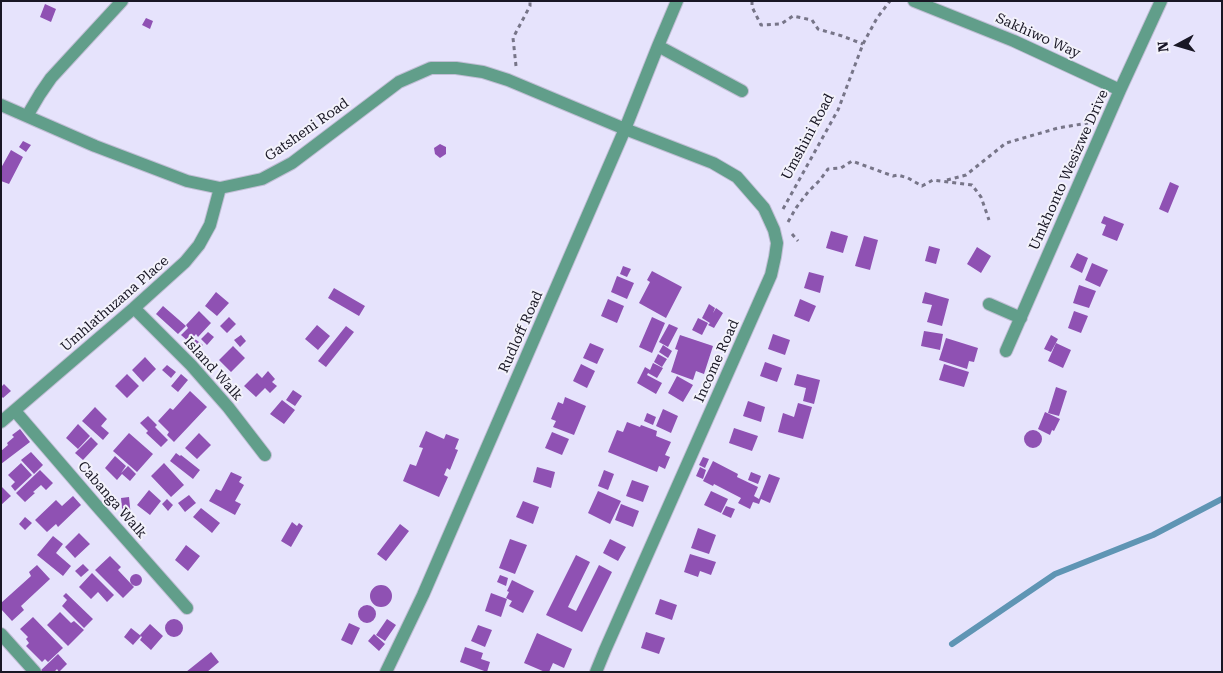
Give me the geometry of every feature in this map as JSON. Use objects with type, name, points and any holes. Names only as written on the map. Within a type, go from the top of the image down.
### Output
[{"type":"street","points":[[27,116],[51,78],[122,1]]},
{"type":"street","name":"Rudloff Road","points":[[386,672],[427,586],[625,129],[677,1]]},
{"type":"street","name":"Sakhiwo Way","points":[[914,1],[1014,41],[1120,90]]},
{"type":"street","name":"Umkhonto Wesizwe Drive","points":[[1006,351],[1161,1]]},
{"type":"street","points":[[658,46],[742,92]]},
{"type":"street","name":"Gatsheni Road","points":[[1,105],[95,146],[170,175],[187,181],[220,188],[262,179],[292,162],[399,82],[430,68],[456,68],[483,72],[517,84],[625,129]]},
{"type":"street","name":"Income Road","points":[[596,672],[604,650],[771,275],[780,228],[737,177],[712,163],[625,129]]},
{"type":"street","name":"Umhlathuzana Place","points":[[1,422],[185,262],[199,245],[210,225],[220,188]]},
{"type":"street","points":[[989,304],[1020,318]]},
{"type":"street","name":"Island Walk","points":[[134,308],[197,372],[228,407],[265,455]]},
{"type":"street","name":"Cabanga Walk","points":[[15,411],[187,608]]},
{"type":"street","points":[[1,634],[35,672]]},
{"type":"path","points":[[517,84],[512,38],[530,6],[530,1]]},
{"type":"path","points":[[752,1],[752,6],[761,25],[780,24],[793,16],[812,20],[818,28],[862,44]]},
{"type":"path","name":"Umshini Road","points":[[780,228],[775,221],[838,110],[862,44],[877,18],[890,1]]},
{"type":"path","points":[[945,181],[966,175],[1006,143],[1058,128],[1094,122],[1113,106]]},
{"type":"path","points":[[780,228],[789,221],[808,192],[828,170],[841,168],[852,161],[893,176],[898,175],[908,178],[922,186],[933,180],[972,185],[981,197],[989,220]]},
{"type":"building","points":[[45,4],[56,9],[51,22],[40,17]]},
{"type":"building","points":[[146,18],[153,21],[150,29],[142,25]]},
{"type":"building","points":[[23,141],[31,145],[26,152],[19,147]]},
{"type":"building","points":[[440,144],[446,147],[446,154],[440,158],[435,154],[434,148]]},
{"type":"building","points":[[11,150],[23,157],[9,184],[1,181],[1,168]]},
{"type":"building","points":[[1170,182],[1179,186],[1168,213],[1159,209]]},
{"type":"building","points":[[1104,216],[1124,224],[1117,241],[1102,235],[1106,225],[1101,223]]},
{"type":"building","points":[[831,231],[848,236],[843,253],[826,248]]},
{"type":"building","points":[[864,236],[878,240],[870,270],[855,266]]},
{"type":"building","points":[[929,246],[940,249],[936,264],[925,261]]},
{"type":"building","points":[[977,247],[991,256],[981,273],[967,264]]},
{"type":"building","points":[[1077,253],[1088,258],[1082,273],[1070,267]]},
{"type":"building","points":[[1092,263],[1108,270],[1100,287],[1085,280]]},
{"type":"building","points":[[623,266],[631,269],[627,277],[620,274]]},
{"type":"building","points":[[652,271],[682,287],[666,318],[639,303],[650,282],[647,280]]},
{"type":"building","points":[[809,272],[824,276],[820,293],[804,288]]},
{"type":"building","points":[[617,276],[634,283],[627,299],[611,292]]},
{"type":"building","points":[[1079,285],[1096,291],[1089,308],[1073,303]]},
{"type":"building","points":[[334,288],[365,306],[359,316],[328,298]]},
{"type":"building","points":[[216,292],[229,303],[217,316],[205,306]]},
{"type":"building","points":[[925,292],[949,299],[942,326],[927,322],[932,305],[922,303]]},
{"type":"building","points":[[608,299],[624,306],[617,323],[601,316]]},
{"type":"building","points":[[800,299],[816,306],[809,322],[794,316]]},
{"type":"building","points":[[709,304],[715,308],[713,313],[716,308],[723,313],[714,328],[708,325],[710,323],[702,318]]},
{"type":"building","points":[[163,306],[186,326],[178,334],[156,314]]},
{"type":"building","points":[[199,311],[211,323],[198,337],[196,334],[189,342],[181,335],[188,328],[186,325]]},
{"type":"building","points":[[1074,311],[1088,316],[1081,333],[1068,328]]},
{"type":"building","points":[[229,317],[236,324],[227,333],[220,326]]},
{"type":"building","points":[[652,317],[665,323],[652,353],[639,347]]},
{"type":"building","points":[[698,318],[708,323],[702,335],[692,330]]},
{"type":"building","points":[[669,324],[678,328],[668,347],[659,342]]},
{"type":"building","points":[[317,325],[330,336],[318,350],[305,339]]},
{"type":"building","points":[[346,326],[354,332],[326,367],[318,361]]},
{"type":"building","points":[[924,331],[943,334],[940,350],[921,346]]},
{"type":"building","points":[[208,332],[214,337],[207,345],[201,339]]},
{"type":"building","points":[[773,334],[790,340],[785,355],[768,349]]},
{"type":"building","points":[[241,335],[246,341],[240,347],[234,340]]},
{"type":"building","points":[[680,335],[713,346],[704,374],[696,371],[693,380],[671,372],[678,350],[675,349]]},
{"type":"building","points":[[1051,335],[1058,339],[1051,352],[1044,349]]},
{"type":"building","points":[[946,338],[978,348],[974,362],[969,361],[967,369],[939,360]]},
{"type":"building","points":[[195,339],[203,345],[198,353],[189,347]]},
{"type":"building","points":[[590,343],[604,349],[597,364],[583,358]]},
{"type":"building","points":[[1056,343],[1071,350],[1063,368],[1048,361]]},
{"type":"building","points":[[663,345],[672,351],[668,358],[659,352]]},
{"type":"building","points":[[233,346],[245,358],[231,372],[219,360]]},
{"type":"building","points":[[658,354],[667,359],[662,367],[654,362]]},
{"type":"building","points":[[145,357],[156,369],[143,382],[132,370]]},
{"type":"building","points":[[765,362],[782,368],[777,382],[760,376]]},
{"type":"building","points":[[653,363],[663,368],[657,378],[648,373],[647,375],[662,383],[656,394],[637,383],[645,367],[650,370]]},
{"type":"building","points":[[581,364],[595,371],[587,388],[573,381]]},
{"type":"building","points":[[944,364],[969,372],[964,387],[939,380]]},
{"type":"building","points":[[167,365],[176,372],[171,378],[162,370]]},
{"type":"building","points":[[268,371],[275,379],[272,382],[277,386],[270,393],[265,388],[256,397],[244,386],[257,373],[262,378]]},
{"type":"building","points":[[127,374],[139,386],[127,398],[115,386]]},
{"type":"building","points":[[181,374],[188,380],[178,392],[171,386]]},
{"type":"building","points":[[797,374],[820,380],[814,404],[803,401],[806,388],[794,385]]},
{"type":"building","points":[[677,376],[693,385],[683,402],[668,393]]},
{"type":"building","points":[[4,384],[11,391],[3,398],[1,396],[1,387]]},
{"type":"building","points":[[1056,387],[1067,391],[1059,416],[1048,413]]},
{"type":"building","points":[[293,390],[302,396],[295,406],[286,400]]},
{"type":"building","points":[[190,391],[207,407],[174,442],[167,435],[169,432],[158,421],[170,408],[173,410]]},
{"type":"building","points":[[565,397],[586,406],[574,435],[553,427],[556,421],[551,419],[558,402],[563,404]]},
{"type":"building","points":[[282,400],[295,410],[284,424],[270,414]]},
{"type":"building","points":[[748,401],[765,407],[761,422],[743,416]]},
{"type":"building","points":[[798,403],[812,407],[803,439],[778,432],[783,413],[794,417]]},
{"type":"building","points":[[95,407],[107,419],[101,426],[109,433],[103,440],[82,421]]},
{"type":"building","points":[[663,409],[678,416],[671,433],[656,426]]},
{"type":"building","points":[[1045,412],[1060,419],[1050,435],[1038,429]]},
{"type":"building","points":[[647,413],[656,417],[653,425],[644,421]]},
{"type":"building","points":[[148,416],[157,425],[155,427],[168,440],[161,447],[146,433],[148,431],[140,423]]},
{"type":"building","points":[[627,422],[657,431],[656,436],[671,442],[665,455],[670,457],[665,469],[659,466],[657,472],[608,452],[617,430],[623,432]]},
{"type":"building","points":[[78,424],[90,436],[78,449],[66,438]]},
{"type":"building","points":[[734,428],[758,436],[752,451],[729,443]]},
{"type":"building","points":[[20,429],[30,442],[1,464],[1,451],[14,437],[12,435]]},
{"type":"building","points":[[1033,430],[1039,433],[1042,439],[1039,445],[1033,448],[1027,445],[1024,439],[1027,433]]},
{"type":"building","points":[[426,431],[444,439],[446,434],[459,439],[455,449],[458,450],[450,470],[447,468],[444,475],[448,477],[439,497],[403,481],[410,464],[416,466],[423,448],[419,447]]},
{"type":"building","points":[[552,432],[569,439],[562,455],[545,448]]},
{"type":"building","points":[[129,433],[153,454],[137,472],[113,451]]},
{"type":"building","points":[[199,433],[211,445],[197,459],[185,448]]},
{"type":"building","points":[[91,437],[98,444],[83,460],[75,453]]},
{"type":"building","points":[[31,452],[43,465],[34,474],[21,460]]},
{"type":"building","points":[[176,453],[200,470],[193,479],[170,461]]},
{"type":"building","points":[[115,456],[126,466],[121,473],[128,466],[136,474],[130,481],[122,474],[117,480],[105,468]]},
{"type":"building","points":[[703,457],[709,459],[705,468],[699,465]]},
{"type":"building","points":[[713,461],[738,474],[737,477],[758,487],[754,496],[759,499],[769,474],[780,478],[770,503],[761,499],[759,504],[753,502],[750,509],[738,503],[741,498],[714,484],[713,486],[703,481]]},
{"type":"building","points":[[21,463],[32,475],[15,491],[11,486],[15,482],[8,475]]},
{"type":"building","points":[[164,463],[184,485],[171,497],[151,476]]},
{"type":"building","points":[[537,467],[555,472],[551,488],[533,482]]},
{"type":"building","points":[[700,467],[706,470],[703,479],[696,476]]},
{"type":"building","points":[[40,470],[53,483],[46,490],[41,485],[25,502],[16,493]]},
{"type":"building","points":[[604,470],[614,474],[608,490],[598,486]]},
{"type":"building","points":[[231,472],[242,477],[239,482],[244,485],[235,501],[241,504],[235,515],[209,501],[216,489],[221,491]]},
{"type":"building","points":[[751,472],[761,476],[758,484],[748,480]]},
{"type":"building","points":[[632,480],[649,486],[643,502],[626,496]]},
{"type":"building","points":[[1,486],[11,496],[1,505]]},
{"type":"building","points":[[149,490],[161,501],[150,515],[137,505]]},
{"type":"building","points":[[598,491],[621,501],[610,524],[588,513]]},
{"type":"building","points":[[711,491],[728,499],[721,513],[704,505]]},
{"type":"building","points":[[189,495],[196,503],[185,512],[178,503]]},
{"type":"building","points":[[73,496],[81,505],[58,527],[56,524],[47,532],[35,520],[56,500],[62,506]]},
{"type":"building","points":[[129,497],[131,517],[123,518],[121,498]]},
{"type":"building","points":[[167,499],[173,505],[168,511],[162,504]]},
{"type":"building","points":[[523,501],[539,507],[533,524],[516,517]]},
{"type":"building","points":[[621,504],[639,511],[633,527],[615,520]]},
{"type":"building","points":[[726,506],[735,509],[731,518],[722,514]]},
{"type":"building","points":[[201,508],[220,523],[212,533],[193,517]]},
{"type":"building","points":[[25,517],[32,523],[25,530],[19,524]]},
{"type":"building","points":[[292,522],[297,526],[299,523],[303,526],[291,547],[281,541]]},
{"type":"building","points":[[400,524],[409,531],[386,561],[377,554]]},
{"type":"building","points":[[698,528],[716,535],[709,554],[691,548]]},
{"type":"building","points":[[79,533],[90,544],[75,558],[65,547]]},
{"type":"building","points":[[53,536],[63,544],[56,553],[71,566],[63,576],[37,555]]},
{"type":"building","points":[[510,539],[527,545],[515,574],[499,568]]},
{"type":"building","points":[[610,539],[626,547],[618,561],[603,553]]},
{"type":"building","points":[[186,545],[200,556],[188,571],[175,560]]},
{"type":"building","points":[[690,554],[716,562],[711,575],[700,571],[698,577],[684,572]]},
{"type":"building","points":[[576,555],[590,562],[568,607],[576,611],[599,565],[612,572],[582,632],[546,615]]},
{"type":"building","points":[[110,556],[121,567],[118,570],[134,587],[123,598],[95,570]]},
{"type":"building","points":[[83,564],[89,570],[81,577],[75,571]]},
{"type":"building","points":[[37,565],[50,579],[21,606],[24,610],[12,621],[1,609],[1,603],[31,576],[29,572]]},
{"type":"building","points":[[92,573],[114,595],[107,602],[98,592],[91,599],[79,587]]},
{"type":"building","points":[[136,574],[142,580],[136,586],[130,580]]},
{"type":"building","points":[[500,575],[508,578],[506,586],[497,582]]},
{"type":"building","points":[[512,580],[534,591],[523,613],[509,606],[512,601],[506,598]]},
{"type":"building","points":[[381,585],[389,588],[392,596],[389,604],[381,607],[373,604],[370,596],[373,588]]},
{"type":"building","points":[[66,593],[93,619],[84,628],[62,606],[67,600],[63,596]]},
{"type":"building","points":[[491,593],[507,599],[501,617],[485,611]]},
{"type":"building","points":[[660,599],[677,605],[672,620],[655,614]]},
{"type":"building","points":[[367,605],[373,608],[376,614],[373,620],[367,623],[361,620],[358,614],[361,608]]},
{"type":"building","points":[[60,612],[71,623],[74,621],[84,630],[68,646],[47,625]]},
{"type":"building","points":[[33,617],[63,648],[48,662],[45,659],[42,662],[26,646],[29,643],[26,639],[28,637],[20,629]]},
{"type":"building","points":[[174,619],[180,622],[183,628],[180,634],[174,637],[168,634],[165,628],[168,622]]},
{"type":"building","points":[[387,619],[396,625],[385,641],[376,635]]},
{"type":"building","points":[[349,623],[360,628],[352,645],[341,640]]},
{"type":"building","points":[[150,624],[163,636],[151,650],[140,640],[142,637],[140,635]]},
{"type":"building","points":[[478,625],[492,630],[485,647],[471,641]]},
{"type":"building","points":[[131,628],[141,636],[133,645],[124,637]]},
{"type":"building","points":[[646,632],[665,638],[659,654],[641,648]]},
{"type":"building","points":[[537,633],[572,649],[564,668],[553,663],[549,672],[545,672],[524,663]]},
{"type":"building","points":[[374,634],[385,644],[379,651],[368,641]]},
{"type":"building","points":[[465,647],[483,653],[481,659],[490,662],[487,672],[460,662]]},
{"type":"building","points":[[211,652],[219,662],[207,672],[186,672]]},
{"type":"building","points":[[58,654],[67,664],[59,672],[57,669],[54,672],[39,672]]},
{"type":"waterway","points":[[952,644],[1055,574],[1153,535],[1222,499]]}]
